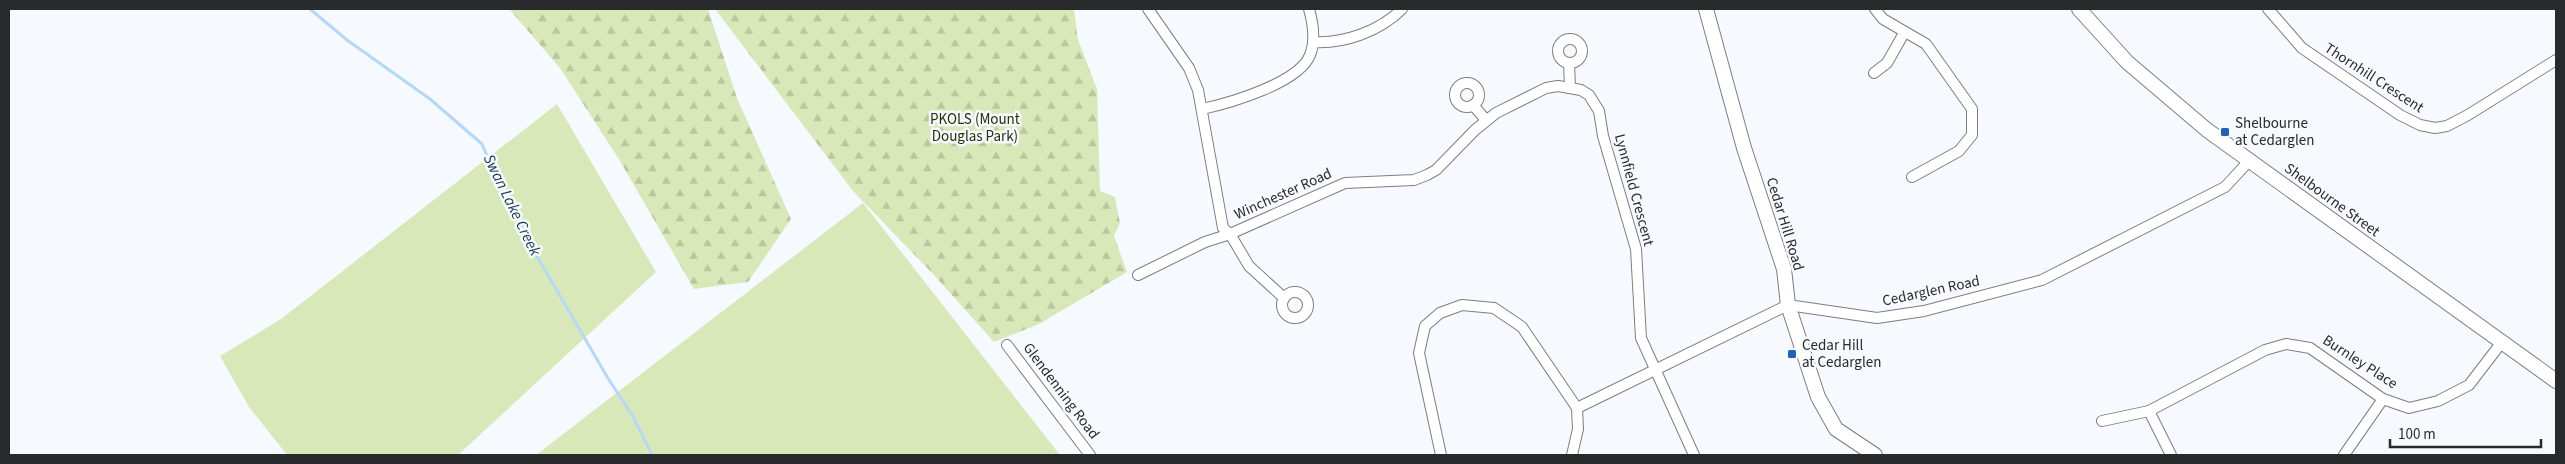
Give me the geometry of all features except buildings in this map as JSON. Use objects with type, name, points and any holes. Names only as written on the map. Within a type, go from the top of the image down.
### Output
[{"type":"main road","name":"Cedar Hill Road","points":[[1706,9],[1744,148],[1784,269],[1788,305],[1818,397],[1827,416],[1848,438],[1875,455]]},
{"type":"main road","name":"Shelbourne Street","points":[[2079,9],[2127,62],[2207,130],[2556,381]]},
{"type":"street","points":[[1148,9],[1189,68],[1202,109],[1223,228],[1230,234],[1249,266],[1284,298]]},
{"type":"street","points":[[1202,109],[1234,102],[1296,73],[1306,64],[1313,42],[1309,9]]},
{"type":"street","points":[[1313,42],[1341,41],[1355,36],[1380,25],[1402,9]]},
{"type":"street","points":[[1875,9],[1883,19],[1904,33],[1926,44],[1972,109],[1972,135],[1960,151],[1912,177]]},
{"type":"street","name":"Thornhill Crescent","points":[[2268,9],[2302,48],[2400,115],[2420,125],[2435,128],[2447,126],[2468,115],[2556,60]]},
{"type":"street","points":[[1874,73],[1888,63],[1904,33]]},
{"type":"street","points":[[1570,63],[1570,88]]},
{"type":"street","name":"Winchester Road","points":[[1138,275],[1205,242],[1230,234],[1345,183],[1414,180],[1427,175],[1436,170],[1496,112],[1546,88],[1570,88]]},
{"type":"street","name":"Lynnfield Crescent","points":[[1570,88],[1581,90],[1589,95],[1599,111],[1603,136],[1636,249],[1641,338],[1654,371],[1694,455]]},
{"type":"street","points":[[1473,105],[1486,120]]},
{"type":"street","name":"Cedarglen Road","points":[[1788,305],[1877,318],[1924,311],[2042,280],[2225,187],[2250,160]]},
{"type":"street","points":[[1441,455],[1419,354],[1425,326],[1440,313],[1462,305],[1494,308],[1522,327],[1577,408],[1578,429],[1572,455]]},
{"type":"street","points":[[1577,408],[1788,305]]},
{"type":"street","name":"Burnley Place","points":[[2102,422],[2149,411],[2265,350],[2286,344],[2310,348],[2383,399],[2409,408],[2438,401],[2469,385],[2502,342]]},
{"type":"street","name":"Glendenning Road","points":[[1007,345],[1090,455]]},
{"type":"street","points":[[2344,455],[2383,399]]},
{"type":"street","points":[[2149,411],[2171,455]]},
{"type":"green space","points":[[509,9],[708,9],[737,98],[791,219],[748,282],[694,289],[620,161],[560,68]]},
{"type":"green space","name":"PKOLS (Mount Douglas Park)","points":[[715,9],[1074,9],[1078,40],[1097,89],[1100,191],[1115,197],[1120,223],[1114,236],[1127,272],[1039,324],[994,342],[933,274],[853,191]]},
{"type":"green space","points":[[557,104],[656,272],[458,455],[287,455],[249,407],[220,356],[281,319]]},
{"type":"green space","points":[[863,203],[1060,455],[536,455]]},
{"type":"waterway","name":"Swan Lake Creek","points":[[310,9],[347,40],[430,99],[482,144],[496,177],[531,246],[609,380],[632,415],[652,455]]},
{"type":"place","name":"Shelbourne at Cedarglen","points":[[2225,132]]},
{"type":"place","name":"Cedar Hill at Cedarglen","points":[[1792,354]]}]
